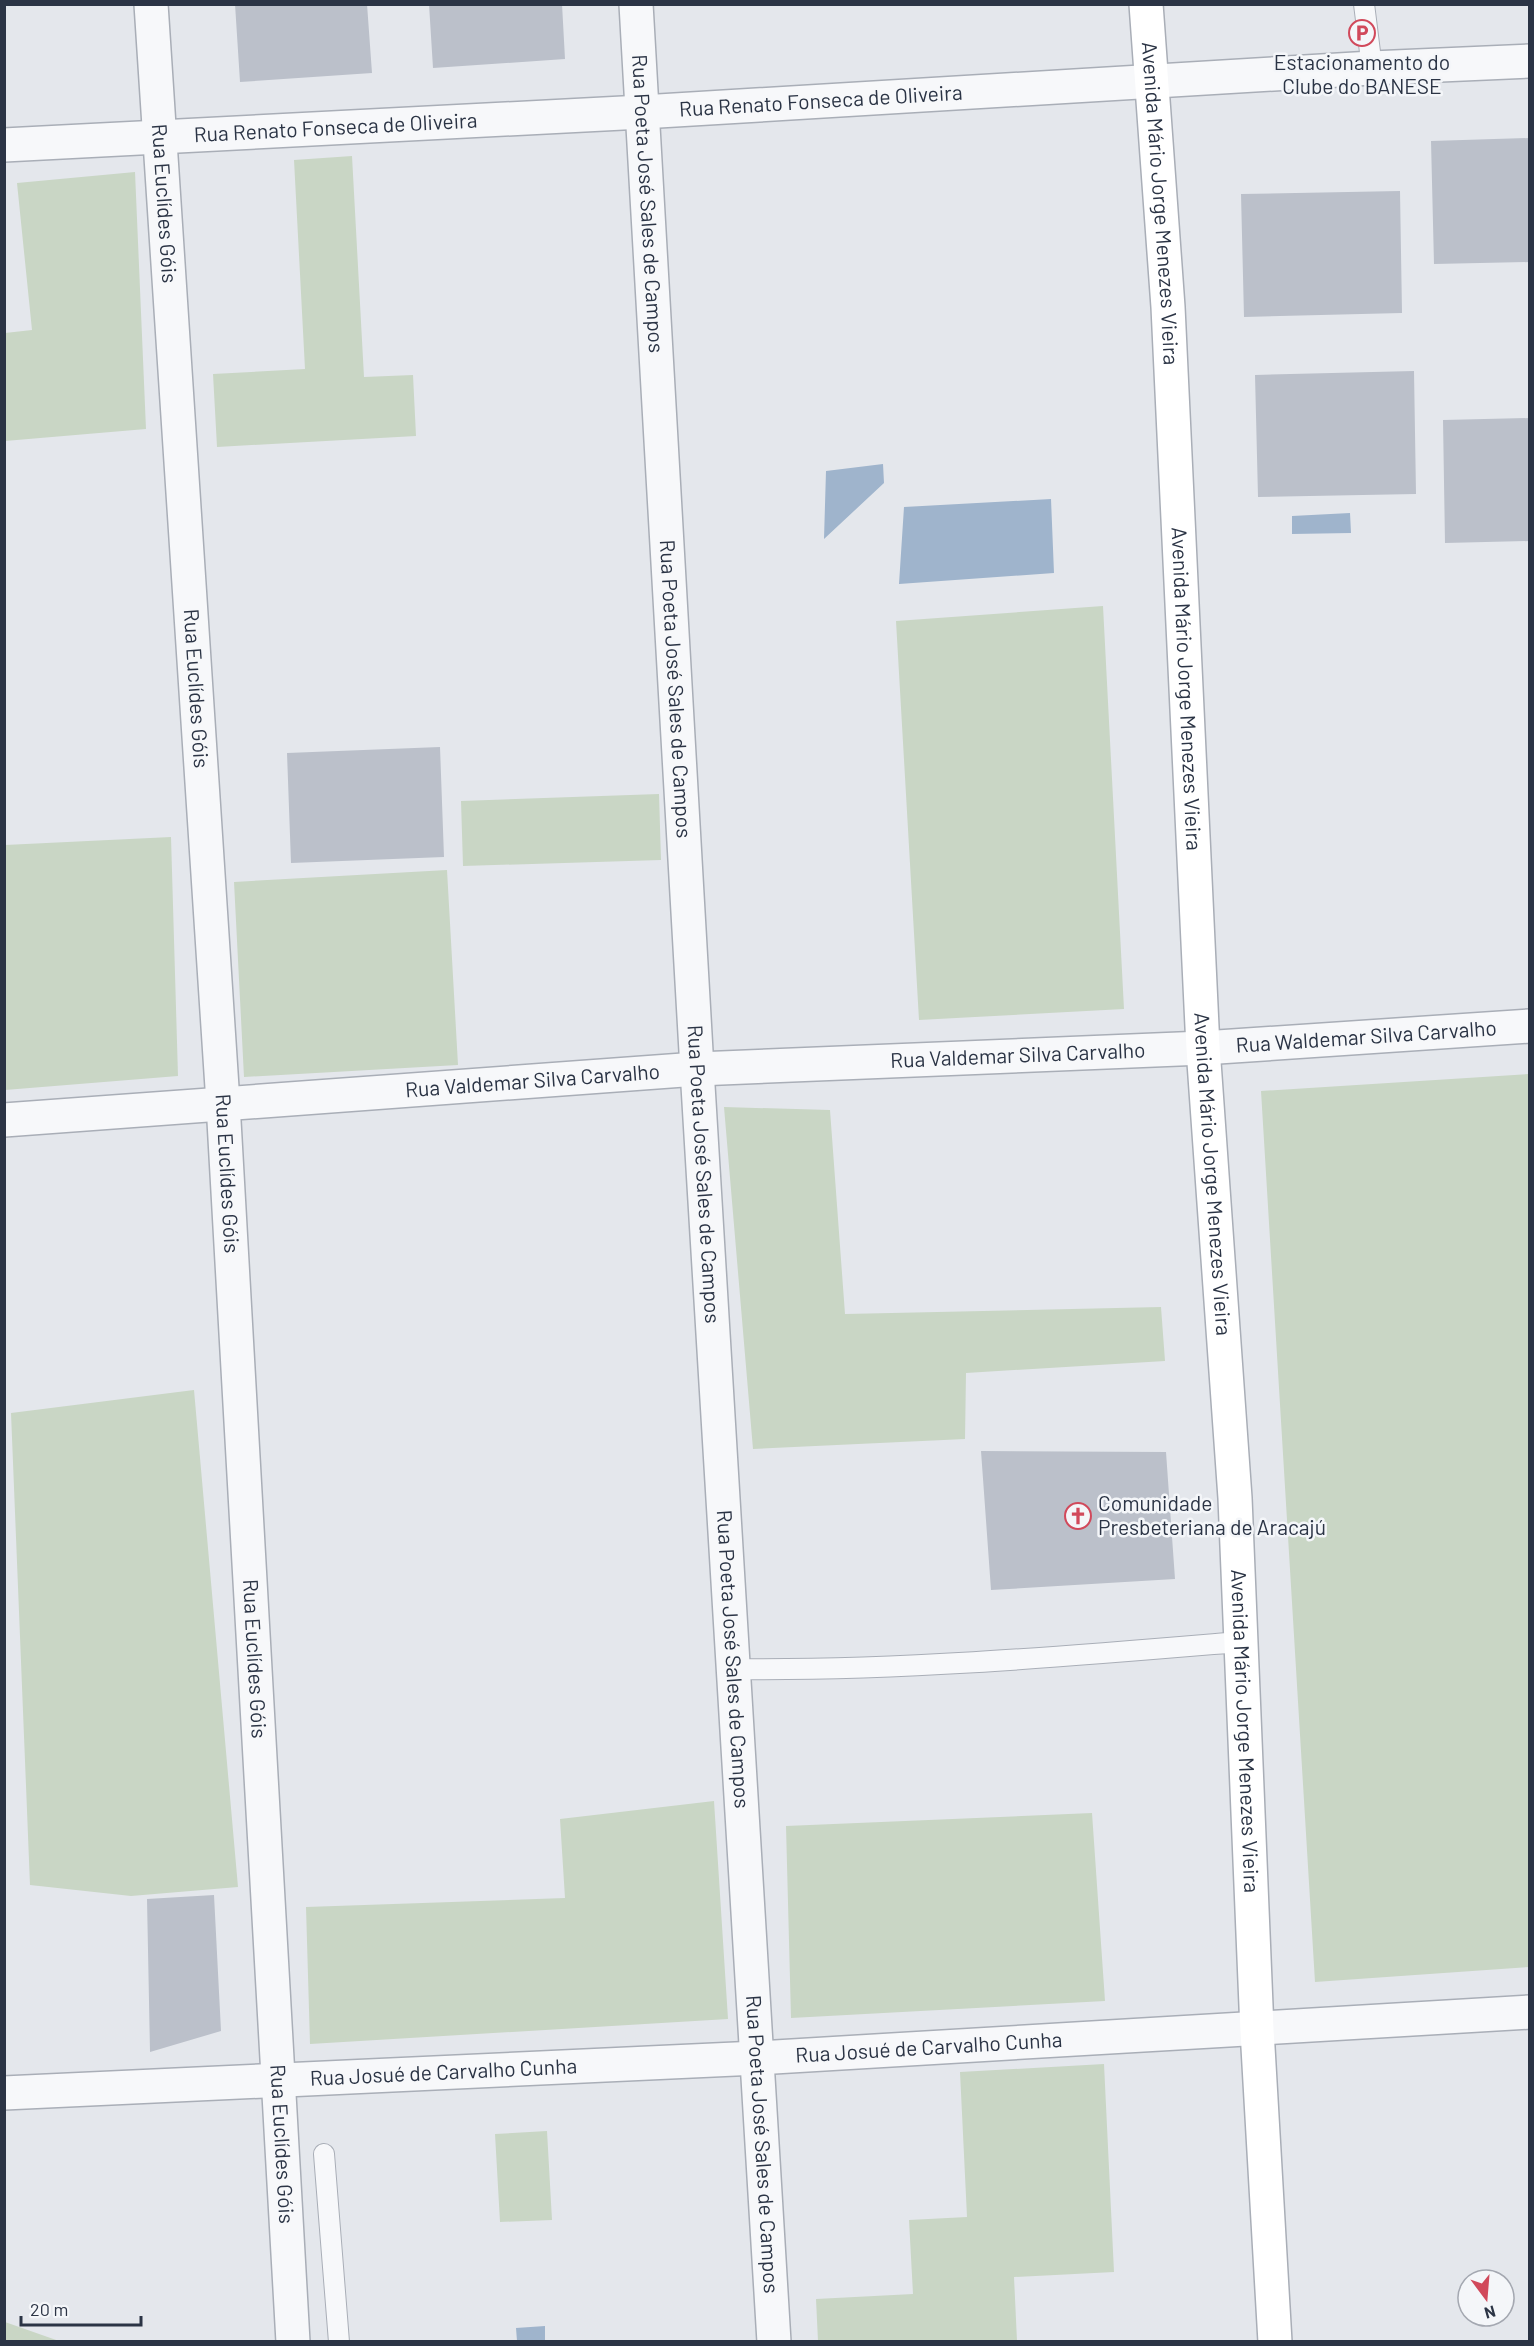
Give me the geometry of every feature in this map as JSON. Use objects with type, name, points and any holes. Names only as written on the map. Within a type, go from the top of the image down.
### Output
[{"type":"street","name":"Rua Euclídes Góis","points":[[151,4],[223,1103],[293,2342]]},
{"type":"street","name":"Rua Poeta José Sales de Campos","points":[[636,4],[697,1069],[774,2342]]},
{"type":"street","name":"Avenida Mário Jorge Menezes Vieira","points":[[1146,4],[1168,307],[1203,1048],[1235,1498],[1239,1642],[1257,2030],[1275,2342]]},
{"type":"street","name":"Rua Renato Fonseca de Oliveira","points":[[4,145],[159,135],[642,112],[1372,68],[1530,61]]},
{"type":"street","name":"Rua Waldemar Silva Carvalho","points":[[1203,1048],[1530,1026]]},
{"type":"street","name":"Rua Valdemar Silva Carvalho","points":[[4,1120],[697,1069],[1203,1048]]},
{"type":"street","name":"Rua Josué de Carvalho Cunha","points":[[4,2093],[757,2058],[1530,2012]]},
{"type":"lane","points":[[1364,4],[1372,68]]},
{"type":"lane","points":[[733,1669],[816,1670],[998,1661],[1239,1642]]},
{"type":"lane","points":[[324,2154],[339,2342]]},
{"type":"green space","points":[[352,156],[364,377],[413,375],[416,436],[217,447],[213,374],[305,369],[294,160]]},
{"type":"green space","points":[[135,172],[146,429],[5,441],[5,333],[32,330],[17,183]]},
{"type":"green space","points":[[1103,606],[1124,1009],[919,1020],[896,621]]},
{"type":"green space","points":[[659,794],[661,860],[463,866],[461,801]]},
{"type":"green space","points":[[171,837],[178,1076],[5,1090],[5,845]]},
{"type":"green space","points":[[447,870],[458,1065],[244,1077],[234,882]]},
{"type":"green space","points":[[1529,1074],[1529,1967],[1315,1982],[1261,1091]]},
{"type":"green space","points":[[724,1107],[830,1110],[845,1314],[1161,1307],[1165,1361],[966,1373],[965,1439],[753,1449]]},
{"type":"green space","points":[[194,1390],[238,1887],[131,1896],[30,1885],[11,1413]]},
{"type":"green space","points":[[714,1801],[728,2019],[310,2044],[306,1907],[565,1898],[560,1819]]},
{"type":"green space","points":[[1092,1813],[1105,2001],[791,2018],[786,1826]]},
{"type":"green space","points":[[1104,2064],[1114,2272],[1014,2277],[1017,2341],[818,2341],[816,2299],[913,2294],[909,2220],[967,2217],[960,2072]]},
{"type":"green space","points":[[547,2131],[552,2220],[500,2222],[495,2134]]},
{"type":"green space","points":[[5,2322],[59,2341],[5,2341]]},
{"type":"water","points":[[883,464],[884,483],[824,539],[826,471]]},
{"type":"water","points":[[1051,499],[1054,573],[899,584],[904,507]]},
{"type":"water","points":[[1350,513],[1351,533],[1292,534],[1292,516]]},
{"type":"water","points":[[545,2326],[545,2341],[517,2341],[516,2328]]},
{"type":"building","points":[[235,4],[367,4],[372,73],[240,82]]},
{"type":"building","points":[[429,4],[562,4],[565,59],[433,68]]},
{"type":"building","points":[[1530,138],[1530,262],[1434,264],[1431,141]]},
{"type":"building","points":[[1400,191],[1402,313],[1244,317],[1241,194]]},
{"type":"building","points":[[1414,371],[1416,494],[1258,497],[1255,375]]},
{"type":"building","points":[[1530,418],[1530,541],[1445,543],[1443,420]]},
{"type":"building","points":[[440,747],[444,857],[291,863],[287,753]]},
{"type":"building","name":"Comunidade Presbeteriana de Aracajú","points":[[981,1451],[1166,1452],[1175,1579],[991,1590]]},
{"type":"building","points":[[214,1895],[221,2031],[150,2052],[147,1899]]},
{"type":"place","name":"Estacionamento do Clube do BANESE","points":[[1362,33]]},
{"type":"place","name":"Comunidade Presbeteriana de Aracajú","points":[[1078,1516]]}]
